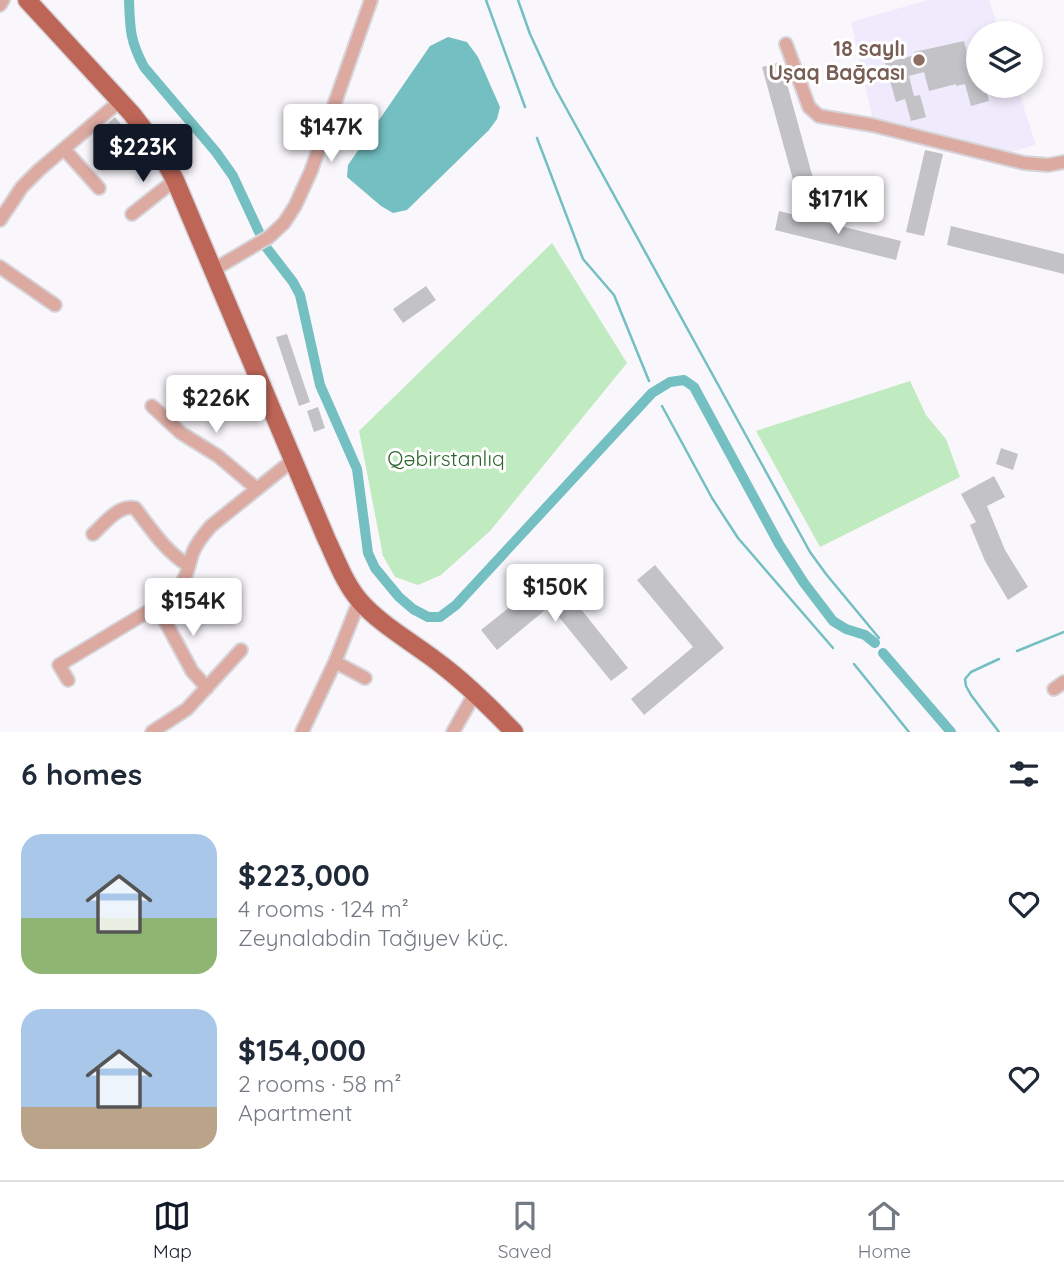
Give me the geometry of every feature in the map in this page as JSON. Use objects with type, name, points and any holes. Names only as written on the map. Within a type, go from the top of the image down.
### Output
[{"type":"main road","points":[[27,0],[120,101],[154,143],[174,180],[342,574],[361,602],[445,667],[514,732]]},
{"type":"street","points":[[0,5],[4,0]]},
{"type":"street","points":[[213,270],[269,237],[284,223],[295,206],[311,171],[371,0]]},
{"type":"street","points":[[786,44],[809,107],[819,116],[872,125],[1024,163],[1048,165],[1064,162]]},
{"type":"street","points":[[0,218],[22,187],[120,101]]},
{"type":"street","points":[[64,149],[99,188]]},
{"type":"street","points":[[132,214],[174,180]]},
{"type":"street","points":[[0,267],[55,304]]},
{"type":"street","points":[[152,406],[181,433],[218,456],[257,489]]},
{"type":"street","points":[[68,680],[60,665],[157,606],[178,588],[185,577],[194,549],[206,532],[293,460]]},
{"type":"street","points":[[93,534],[123,508],[130,506],[135,508],[165,547],[189,566]]},
{"type":"street","points":[[303,732],[361,602]]},
{"type":"street","points":[[157,606],[192,671],[207,688]]},
{"type":"street","points":[[152,732],[187,709],[241,650]]},
{"type":"street","points":[[335,662],[365,678]]},
{"type":"street","points":[[453,732],[475,693]]},
{"type":"shaded area","name":"18 saylı Uşaq Bağçası","points":[[928,0],[989,0],[996,21],[966,21],[966,98],[1021,98],[1036,145],[1007,153],[873,121],[851,22]]},
{"type":"green space","name":"Qəbirstanlıq","points":[[552,243],[627,363],[490,531],[441,575],[418,585],[395,577],[383,556],[359,431]]},
{"type":"green space","points":[[910,381],[926,415],[946,439],[960,477],[820,547],[756,431]]},
{"type":"water","points":[[448,37],[467,42],[478,57],[500,107],[497,119],[407,210],[393,213],[347,177],[348,165],[430,46]]},
{"type":"building","points":[[964,41],[966,88],[965,84],[956,84],[929,91],[924,72],[909,76],[914,96],[920,95],[926,117],[911,121],[905,99],[896,102],[885,63],[915,55],[914,52]]},
{"type":"building","points":[[781,62],[814,182],[795,187],[762,67]]},
{"type":"building","points":[[969,98],[988,98],[989,101],[971,106]]},
{"type":"building","points":[[115,117],[134,140],[123,149],[127,153],[114,164],[101,149],[113,138],[104,127]]},
{"type":"building","points":[[925,150],[943,154],[924,236],[906,232]]},
{"type":"building","points":[[779,211],[901,241],[896,260],[775,230]]},
{"type":"building","points":[[951,226],[1064,254],[1064,274],[947,245]]},
{"type":"building","points":[[426,286],[436,300],[403,323],[393,309]]},
{"type":"building","points":[[287,334],[310,402],[299,406],[276,337]]},
{"type":"building","points":[[318,407],[325,428],[314,432],[307,411]]},
{"type":"building","points":[[1001,448],[1018,454],[1013,470],[996,464]]},
{"type":"building","points":[[994,476],[1005,497],[987,506],[1005,550],[1028,587],[1008,600],[985,561],[970,525],[976,522],[961,494]]},
{"type":"building","points":[[655,565],[724,648],[644,715],[631,699],[693,647],[637,580]]},
{"type":"building","points":[[552,573],[628,668],[611,681],[550,606],[497,650],[481,630]]},
{"type":"waterway","points":[[129,0],[132,35],[144,67],[233,176],[259,232]]},
{"type":"waterway","points":[[486,0],[525,107]]},
{"type":"waterway","points":[[518,0],[554,86],[810,552],[879,638]]},
{"type":"waterway","points":[[537,138],[583,259],[614,295],[649,381]]},
{"type":"waterway","points":[[266,247],[300,295],[320,385],[357,469],[368,553],[375,568],[399,597],[413,609],[428,617],[440,617],[456,605],[652,393],[670,382],[684,380],[694,387],[779,544],[804,583],[833,621],[846,629],[865,635],[875,643]]},
{"type":"waterway","points":[[662,406],[712,498],[738,538],[833,648]]},
{"type":"waterway","points":[[1017,651],[1064,632]]},
{"type":"waterway","points":[[883,653],[951,732]]},
{"type":"waterway","points":[[999,659],[971,672],[965,679],[971,695],[999,732]]},
{"type":"waterway","points":[[854,664],[909,732]]},
{"type":"place","name":"18 saylı Uşaq Bağçası","points":[[919,60]]}]
